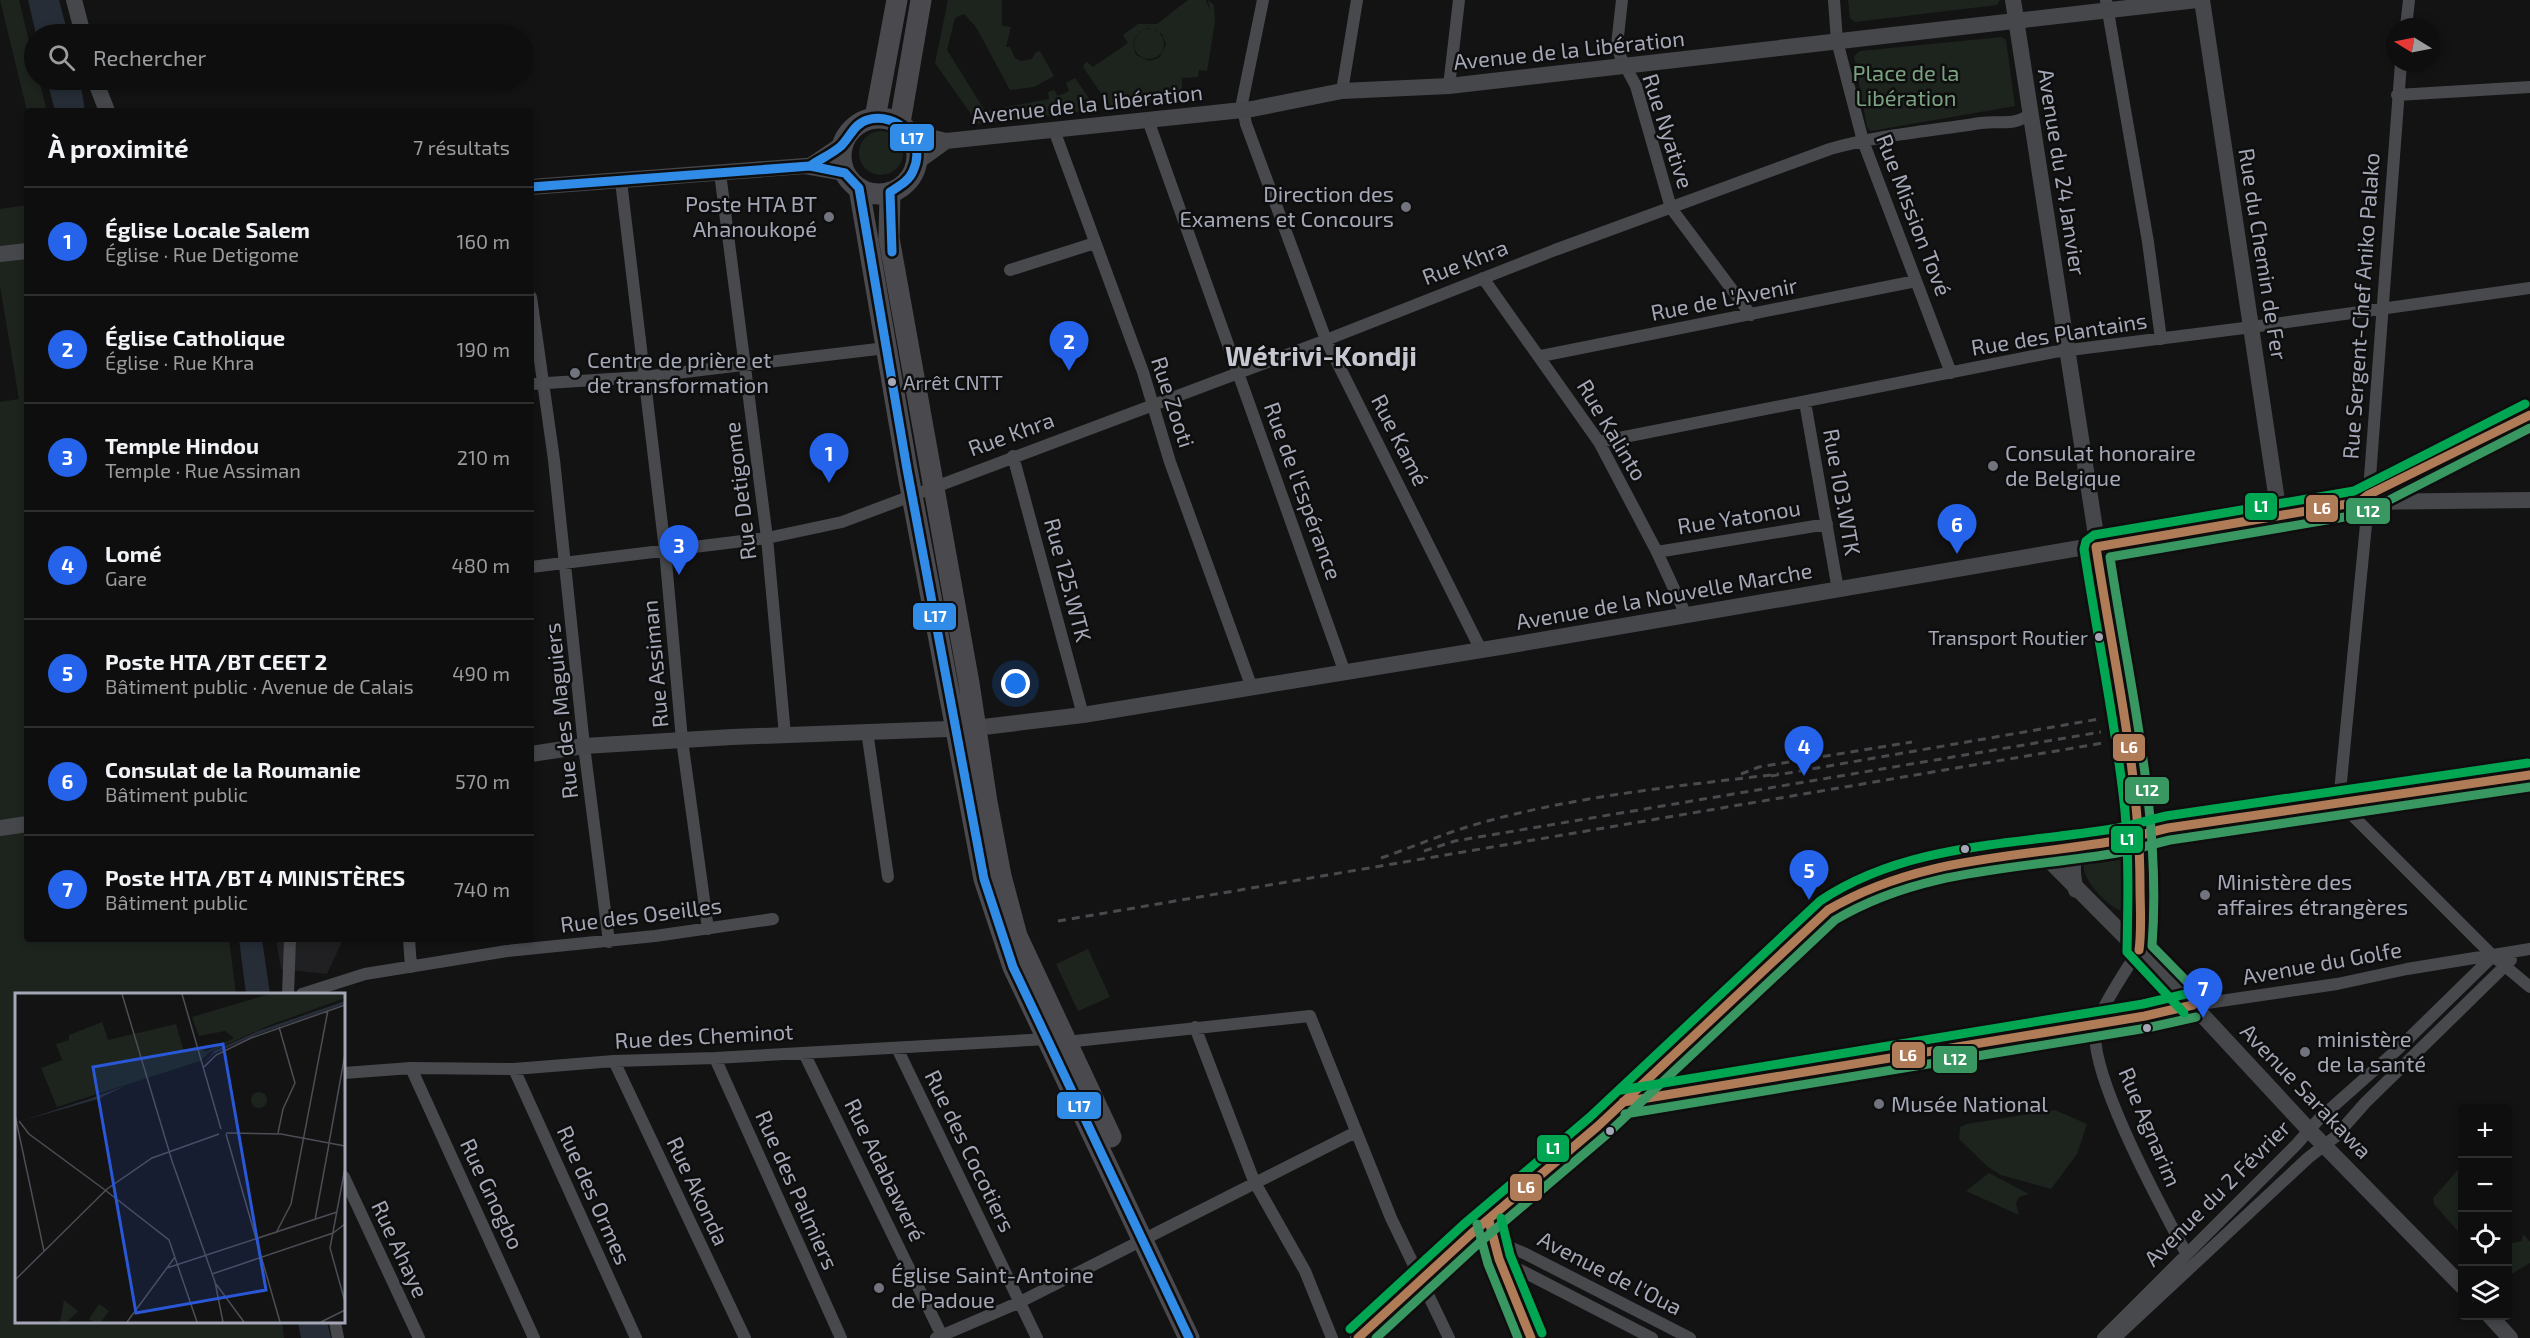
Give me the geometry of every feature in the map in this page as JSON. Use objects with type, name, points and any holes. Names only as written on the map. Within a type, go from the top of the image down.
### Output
[{"type":"highway","points":[[875,118],[897,0]]},
{"type":"highway","points":[[852,180],[879,194],[890,192],[909,179],[917,162],[917,151],[904,128],[921,0]]},
{"type":"highway","points":[[904,128],[875,118],[856,126],[844,142],[842,163],[852,180],[886,348],[923,489]]},
{"type":"highway","points":[[890,192],[889,238],[949,687],[965,728],[987,802],[1009,911],[1057,1040],[1149,1236],[1205,1338]]},
{"type":"highway","points":[[1149,1236],[1189,1338]]},
{"type":"street","points":[[74,0],[80,24]]},
{"type":"street","points":[[1242,110],[1263,0]]},
{"type":"street","points":[[1342,91],[1358,0]]},
{"type":"street","points":[[1449,86],[1458,0]]},
{"type":"street","name":"Rue Nyative","points":[[1622,0],[1617,45],[1625,67],[1636,86],[1671,208]]},
{"type":"street","name":"Rue Mission Tové","points":[[1834,0],[1837,41],[1863,141],[1951,373]]},
{"type":"street","name":"Avenue du 24 Janvier","points":[[2013,0],[2096,546]]},
{"type":"street","name":"Avenue de la Libération","points":[[946,141],[1242,110],[1342,91],[1449,86],[1837,41],[2016,23],[2107,6],[2197,0]]},
{"type":"street","name":"Rue du Chemin de Fer","points":[[2202,0],[2279,514]]},
{"type":"street","points":[[2407,18],[2409,0]]},
{"type":"street","points":[[2107,6],[2148,242],[2161,339]]},
{"type":"street","name":"Rue Sergent-Chef Aniko Palako","points":[[2339,802],[2383,309],[2397,95],[2401,72]]},
{"type":"street","points":[[2397,95],[2530,87]]},
{"type":"street","points":[[99,90],[106,108]]},
{"type":"street","name":"Rue Kamé","points":[[1242,110],[1326,340],[1481,650]]},
{"type":"street","name":"Rue Khra","points":[[534,567],[767,538],[842,522],[923,489],[1326,340],[1483,278],[1830,149],[1863,141],[1993,121],[2017,123],[2030,114]]},
{"type":"street","name":"Rue de l'Espérance","points":[[1148,120],[1345,673]]},
{"type":"street","points":[[904,128],[946,141]]},
{"type":"street","name":"Rue Zooti","points":[[1054,130],[1252,688]]},
{"type":"street","points":[[917,162],[946,141]]},
{"type":"street","points":[[810,166],[844,142]]},
{"type":"street","points":[[534,188],[810,166],[852,180]]},
{"type":"street","name":"Rue Detigome","points":[[720,173],[767,538],[785,735]]},
{"type":"street","name":"Rue Assiman","points":[[621,181],[665,550],[682,740],[708,929]]},
{"type":"street","points":[[1671,208],[1751,315]]},
{"type":"street","points":[[1010,270],[1095,243]]},
{"type":"street","points":[[0,254],[24,251]]},
{"type":"street","name":"Rue Kalinto","points":[[1483,278],[1541,356],[1599,442],[1657,552],[1686,615]]},
{"type":"street","name":"Rue de L'Avenir","points":[[1541,356],[1916,281]]},
{"type":"street","name":"Rue des Plantains","points":[[1599,442],[2066,351],[2530,288]]},
{"type":"street","name":"Rue des Maguiers","points":[[534,340],[537,384],[566,563],[584,746],[609,942]]},
{"type":"street","points":[[537,384],[643,376],[886,348]]},
{"type":"street","name":"Rue 103.WTK","points":[[1805,402],[1838,590]]},
{"type":"street","points":[[2365,501],[2408,476],[2530,415]]},
{"type":"street","name":"Rue 125.WTK","points":[[1013,456],[1083,715]]},
{"type":"street","points":[[2408,476],[2402,483],[2402,492],[2406,498],[2419,503]]},
{"type":"street","points":[[2365,501],[2419,503],[2530,500]]},
{"type":"street","name":"Avenue de la Nouvelle Marche","points":[[534,754],[584,746],[682,740],[965,728],[1083,715],[2365,501]]},
{"type":"street","name":"Rue Yatonou","points":[[1657,552],[1827,524]]},
{"type":"street","points":[[2096,546],[2140,833],[2142,936],[2139,950]]},
{"type":"street","points":[[867,731],[888,877]]},
{"type":"street","points":[[1358,1338],[1471,1234],[1489,1221],[1623,1102],[1812,924],[1853,893],[1879,881],[1936,867],[2117,840],[2140,833],[2339,802],[2530,775]]},
{"type":"street","points":[[2339,802],[2493,956],[2502,970],[2530,987]]},
{"type":"street","points":[[0,828],[24,824]]},
{"type":"street","points":[[2117,840],[2142,856]]},
{"type":"street","points":[[2076,890],[2073,860],[2078,850],[2088,844]]},
{"type":"street","name":"Avenue Sarakawa","points":[[2040,850],[2076,890],[2193,1005],[2324,1146],[2458,1281]]},
{"type":"street","points":[[2105,917],[2129,915],[2140,907]]},
{"type":"street","name":"Rue des Oseilles","points":[[305,993],[365,974],[411,967],[506,945],[609,942],[773,919]]},
{"type":"street","points":[[288,993],[290,942]]},
{"type":"street","points":[[409,942],[411,967]]},
{"type":"street","name":"Rue Agnarim","points":[[2139,950],[2097,1024],[2096,1051],[2119,1117],[2160,1206],[2186,1253]]},
{"type":"street","name":"Avenue du Golfe","points":[[1623,1102],[2097,1024],[2193,1005],[2337,984],[2407,969],[2524,950]]},
{"type":"street","name":"Avenue du 2 Février","points":[[2115,1338],[2324,1146],[2410,1059],[2524,950]]},
{"type":"street","name":"Avenue du 2 Février","points":[[2103,1338],[2309,1130],[2399,1048],[2493,956]]},
{"type":"street","name":"Rue des Cheminot","points":[[345,1073],[411,1068],[514,1069],[614,1061],[1057,1040],[1310,1016],[1356,1132]]},
{"type":"street","points":[[1195,1027],[1254,1182],[1305,1271],[1332,1338]]},
{"type":"street","name":"Rue des Cocotiers","points":[[897,1048],[1037,1338]]},
{"type":"street","points":[[2399,1048],[2410,1059]]},
{"type":"street","name":"Rue Adabaweré","points":[[804,1053],[940,1337]]},
{"type":"street","name":"Rue des Palmiers","points":[[715,1058],[841,1338]]},
{"type":"street","name":"Rue Akonda","points":[[614,1061],[745,1338]]},
{"type":"street","name":"Rue Gnogbo","points":[[411,1068],[534,1338]]},
{"type":"street","name":"Rue des Ormes","points":[[514,1069],[636,1338]]},
{"type":"street","points":[[2337,1106],[2350,1118]]},
{"type":"street","points":[[940,1337],[1020,1302],[1356,1132],[1420,1280],[1449,1338]]},
{"type":"street","name":"Rue Ahaye","points":[[345,1179],[419,1338]]},
{"type":"street","points":[[1489,1221],[1499,1259],[1531,1338]]},
{"type":"street","points":[[1471,1234],[1499,1259]]},
{"type":"street","name":"Avenue de l'Oua","points":[[1495,1241],[1526,1254],[1690,1338]]},
{"type":"street","name":"Avenue de l'Oua","points":[[1499,1259],[1652,1338]]},
{"type":"street","points":[[2494,1320],[2510,1338]]},
{"type":"street","points":[[335,1323],[338,1338]]},
{"type":"shaded area","points":[[28,0],[59,0],[65,24],[34,24]]},
{"type":"shaded area","points":[[50,90],[82,90],[85,108],[54,108]]},
{"type":"shaded area","points":[[239,942],[262,942],[270,993],[246,993]]},
{"type":"shaded area","points":[[276,942],[342,942],[327,974],[281,969]]},
{"type":"shaded area","points":[[298,1323],[327,1323],[331,1338],[301,1338]]},
{"type":"green space","points":[[0,0],[19,0],[25,24],[24,90],[42,90],[46,108],[26,108]]},
{"type":"green space","points":[[948,0],[1002,0],[1002,26],[1011,27],[1006,47],[1010,47],[1015,58],[1021,61],[1032,59],[1036,52],[1040,51],[1054,76],[1034,87],[1010,90],[976,27],[964,14],[955,18],[947,50],[985,111],[1049,99],[1048,92],[1054,90],[1058,96],[1069,91],[1066,83],[1075,78],[1097,110],[978,124],[935,63]]},
{"type":"green space","points":[[1188,0],[1206,0],[1210,11],[1208,0],[1214,5],[1215,22],[1207,71],[1199,70],[1198,77],[1182,78],[1182,98],[1111,108],[1083,67],[1086,61],[1093,67],[1128,43],[1123,35],[1138,24],[1157,24]],"holes":[[[1149,28],[1162,34],[1166,45],[1159,58],[1149,61],[1136,55],[1133,44],[1139,32]]]},
{"type":"green space","points":[[1848,0],[2000,0],[1997,5],[1855,22],[1850,18]]},
{"type":"green space","points":[[1149,29],[1155,30],[1163,38],[1163,50],[1155,58],[1149,59],[1143,58],[1135,50],[1134,44],[1135,38],[1143,30]]},
{"type":"green space","name":"Place de la Libération","points":[[2002,37],[2006,40],[2015,106],[1871,131],[1867,127],[1854,56],[1860,51]]},
{"type":"green space","points":[[881,131],[896,138],[903,153],[896,168],[881,175],[866,168],[859,153],[866,138]]},
{"type":"green space","points":[[24,205],[24,942],[229,942],[236,993],[15,993],[15,1323],[282,1323],[284,1338],[0,1338],[0,402],[19,399],[0,286],[0,209]]},
{"type":"green space","points":[[2122,849],[2130,857],[2132,901],[2129,908],[2123,911],[2109,904],[2093,888],[2084,869],[2084,861],[2092,853]]},
{"type":"green space","points":[[1088,949],[1110,997],[1078,1011],[1056,964]]},
{"type":"green space","points":[[2055,1110],[2087,1124],[2077,1154],[2051,1189],[2001,1175],[1988,1167],[1959,1139],[1960,1127],[1967,1124]]},
{"type":"green space","points":[[2458,1170],[2458,1231],[2434,1204],[2433,1198]]},
{"type":"green space","points":[[1989,1173],[2029,1194],[2019,1197],[2016,1203],[2019,1215],[1966,1191]]},
{"type":"green space","points":[[2523,1234],[2530,1242],[2530,1263],[2512,1274],[2512,1243],[2522,1241]]},
{"type":"railway","points":[[1771,776],[2099,719]]},
{"type":"railway","points":[[1424,851],[1455,841],[2101,732]]},
{"type":"railway","points":[[1741,774],[1759,767],[1912,742]]},
{"type":"railway","points":[[1058,921],[2103,743]]},
{"type":"railway","points":[[1381,858],[1467,827],[1543,808],[1622,794],[1779,774]]},
{"type":"transit line","name":"L17","points":[[810,166],[837,149],[855,128],[867,120],[878,118],[889,120],[906,130],[913,139],[917,160],[909,178],[890,192],[892,252]]},
{"type":"transit line","name":"L17","points":[[534,187],[810,166],[845,173],[859,188],[907,469],[984,879],[1013,967],[1189,1338]]},
{"type":"transit line","name":"L1","points":[[2184,1013],[2127,952],[2128,864],[2125,811],[2112,712],[2084,549],[2086,541],[2094,535],[2354,491],[2525,404]]},
{"type":"transit line","name":"L6","points":[[2096,547],[2359,502],[2368,495],[2530,415]]},
{"type":"transit line","name":"L12","points":[[2202,997],[2152,946],[2154,897],[2148,799],[2110,557],[2362,514],[2530,428]]},
{"type":"transit line","name":"L6","points":[[2096,547],[2136,801],[2141,926],[2139,950]]},
{"type":"transit line","name":"L1","points":[[1350,1329],[1463,1225],[1590,1117],[1820,901],[1853,882],[1888,868],[1961,849],[2112,829],[2166,816],[2528,763]]},
{"type":"transit line","name":"L6","points":[[1358,1338],[1471,1234],[1598,1126],[1828,910],[1862,893],[1897,879],[1967,862],[2115,841],[2168,828],[2530,775]]},
{"type":"transit line","name":"L12","points":[[1376,1338],[1479,1243],[1606,1135],[1835,920],[1868,903],[1902,890],[1972,873],[2117,853],[2170,840],[2530,787]]},
{"type":"transit line","name":"L1","points":[[1621,1090],[2143,1004],[2190,993]]},
{"type":"transit line","name":"L6","points":[[1623,1102],[2145,1016],[2193,1005]]},
{"type":"transit line","name":"L12","points":[[1625,1114],[2147,1028],[2196,1017]]},
{"type":"transit line","name":"L1","points":[[1501,1218],[1510,1255],[1542,1333]]},
{"type":"transit line","name":"L6","points":[[1489,1221],[1499,1259],[1531,1338]]},
{"type":"transit line","name":"L12","points":[[1477,1224],[1488,1264],[1518,1338]]},
{"type":"place","name":"Direction des Examens et Concours","points":[[1406,207]]},
{"type":"place","name":"Poste HTA BT Ahanoukopé","points":[[829,217]]},
{"type":"place","name":"Église Catholique","points":[[1069,371]]},
{"type":"place","name":"Centre de prière et de transformation","points":[[575,373]]},
{"type":"place","name":"Arrêt CNTT","points":[[892,382]]},
{"type":"place","name":"Consulat honoraire de Belgique","points":[[1993,466]]},
{"type":"place","name":"Église Locale Salem","points":[[829,483]]},
{"type":"place","name":"Consulat de la Roumanie","points":[[1957,554]]},
{"type":"place","name":"Temple Hindou","points":[[679,575]]},
{"type":"place","name":"Transport Routier","points":[[2099,637]]},
{"type":"place","name":"Lomé","points":[[1804,776]]},
{"type":"place","name":"Ministère des affaires étrangères","points":[[2205,895]]},
{"type":"place","name":"Poste HTA /BT CEET 2","points":[[1809,900]]},
{"type":"place","name":"Poste HTA /BT 4 MINISTÈRES","points":[[2203,1018]]},
{"type":"place","name":"ministère de la santé","points":[[2305,1052]]},
{"type":"place","name":"Musée National","points":[[1879,1104]]},
{"type":"place","name":"Église Saint-Antoine de Padoue","points":[[879,1288]]},
{"type":"district","name":"Wétrivi-Kondji","points":[[1321,356]]}]
